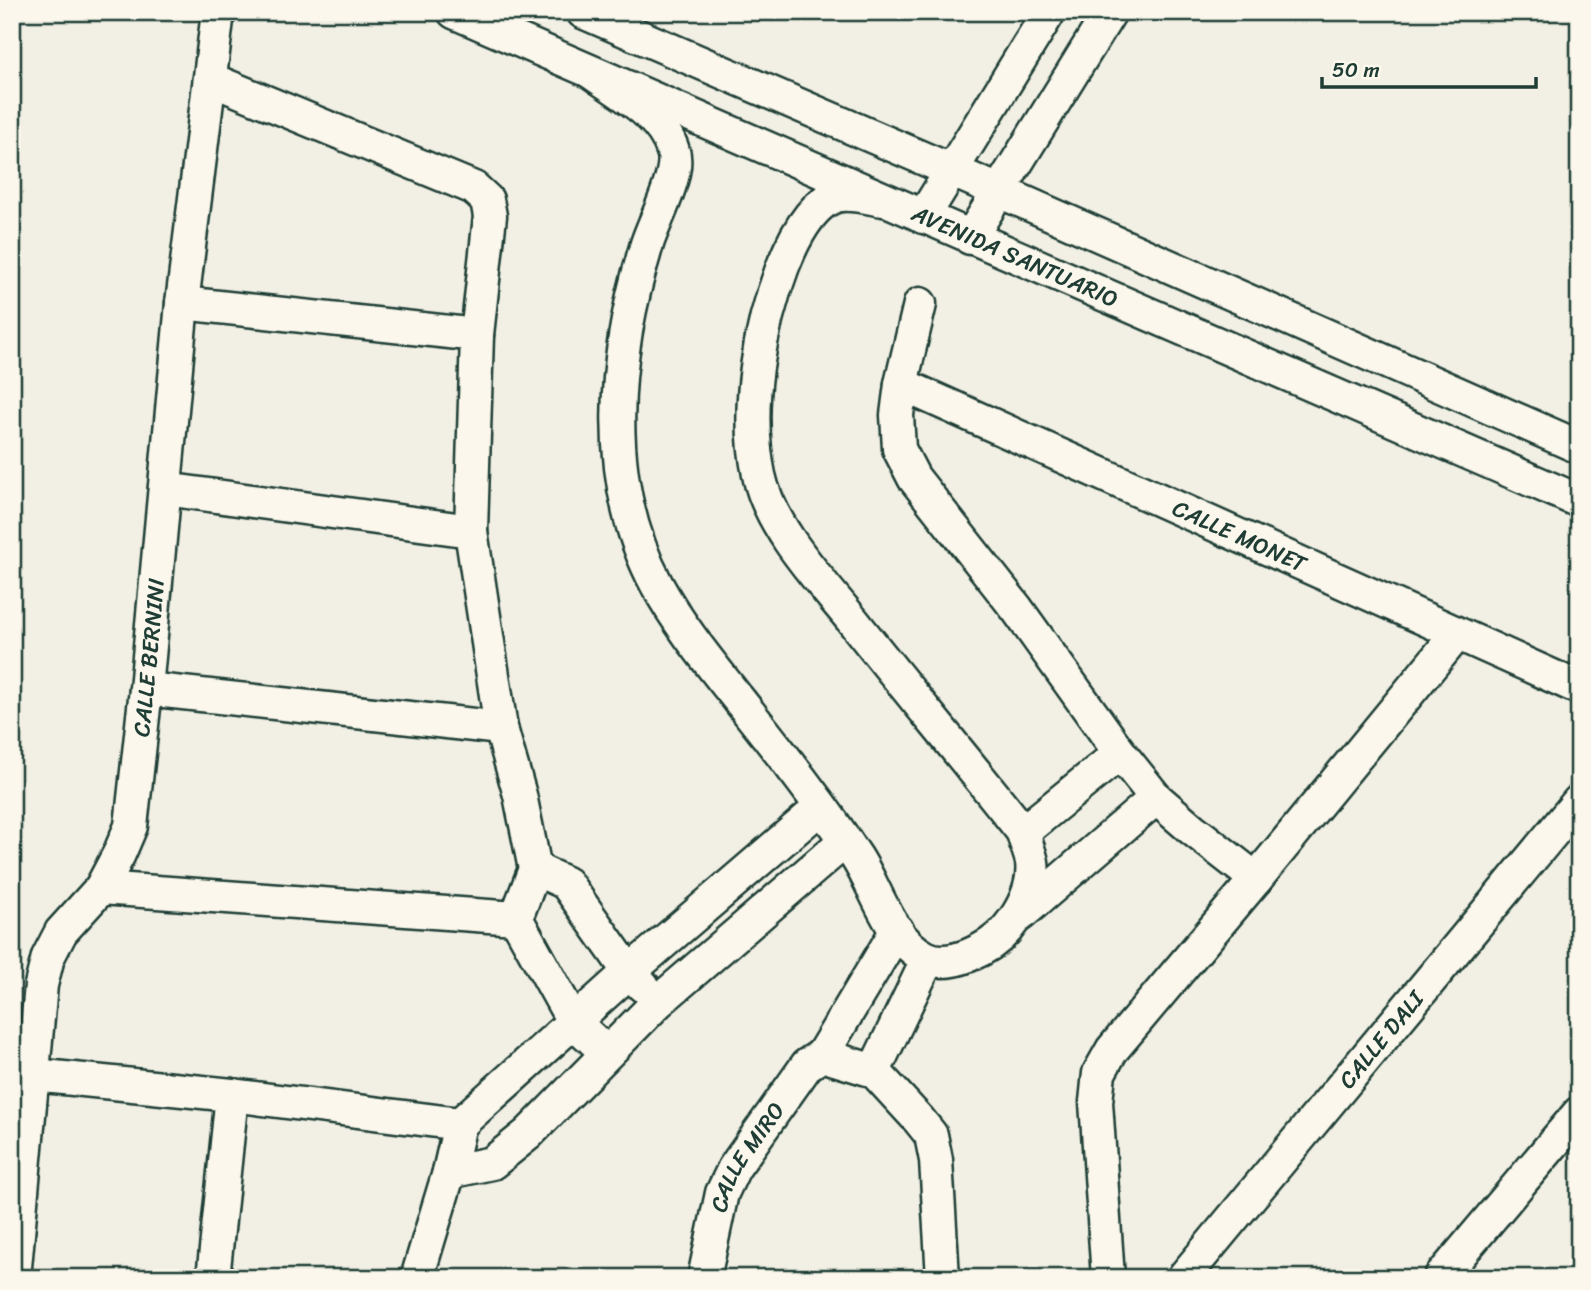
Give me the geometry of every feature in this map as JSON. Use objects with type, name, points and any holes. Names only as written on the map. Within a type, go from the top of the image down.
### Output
[{"type":"street","name":"CALLE BERNINI","points":[[14,1278],[41,985],[48,957],[61,932],[101,888],[131,826],[182,303],[218,12]]},
{"type":"street","name":"AVENIDA SANTUARIO","points":[[454,12],[1579,501]]},
{"type":"street","points":[[583,12],[951,170],[1579,447]]},
{"type":"street","points":[[923,217],[1049,12]]},
{"type":"street","points":[[970,238],[1110,12]]},
{"type":"street","points":[[591,72],[655,119],[666,134],[675,154],[673,176],[639,272],[622,363],[618,425],[620,462],[631,524],[657,585],[682,625],[845,841],[904,942],[928,959],[953,960],[979,952],[1000,937],[1020,915],[1156,798]]},
{"type":"street","points":[[211,79],[474,188],[487,201],[490,216],[477,335],[471,531],[501,728],[520,795],[535,869],[516,918]]},
{"type":"street","points":[[883,200],[836,195],[811,215],[799,230],[788,254],[768,311],[757,377],[754,442],[759,477],[771,508],[803,558],[1023,832],[1032,863],[1029,889],[1020,915]]},
{"type":"street","points":[[182,303],[477,335]]},
{"type":"street","points":[[920,304],[901,384],[897,415],[899,449],[914,478],[1017,609],[1120,753],[1156,798],[1256,879]]},
{"type":"street","name":"CALLE MONET","points":[[901,384],[1579,688]]},
{"type":"street","points":[[165,489],[471,531]]},
{"type":"street","points":[[1108,1278],[1096,1102],[1099,1073],[1112,1050],[1457,634]]},
{"type":"street","points":[[146,689],[501,728]]},
{"type":"street","points":[[1023,832],[1120,753]]},
{"type":"street","name":"CALLE DALI","points":[[1183,1278],[1579,801]]},
{"type":"street","points":[[416,1278],[449,1172],[460,1124],[573,1021],[821,807]]},
{"type":"street","points":[[449,1172],[492,1163],[528,1134],[658,1002],[845,841]]},
{"type":"street","points":[[535,869],[566,883],[629,972],[658,1002]]},
{"type":"street","points":[[101,888],[516,918]]},
{"type":"street","points":[[516,918],[573,1021],[607,1053]]},
{"type":"street","name":"CALLE MIRO","points":[[704,1278],[722,1193],[734,1168],[807,1065],[822,1055],[897,930]]},
{"type":"street","points":[[874,1071],[928,959]]},
{"type":"street","points":[[822,1055],[874,1071],[931,1135],[936,1160],[943,1278]]},
{"type":"street","points":[[34,1075],[232,1095],[460,1124]]},
{"type":"street","points":[[213,1278],[232,1095]]},
{"type":"street","points":[[1440,1278],[1579,1113]]}]
